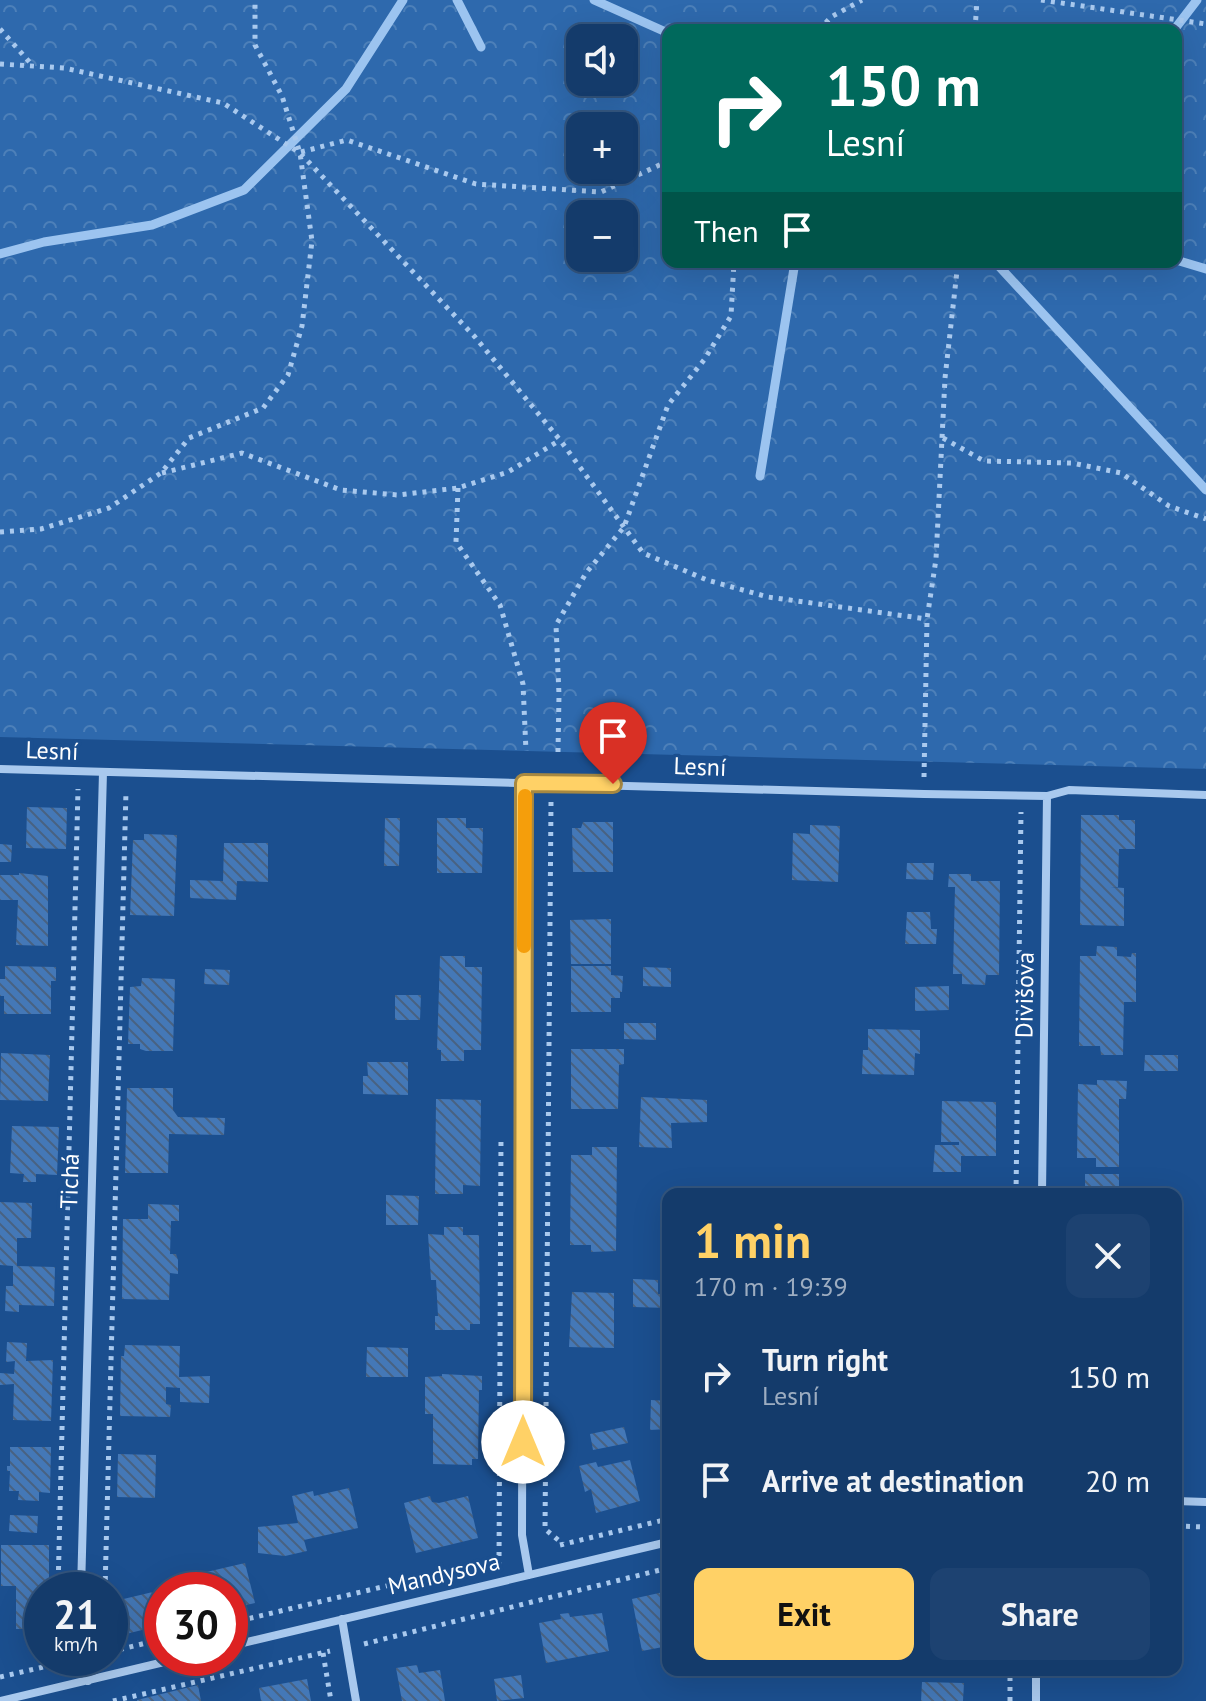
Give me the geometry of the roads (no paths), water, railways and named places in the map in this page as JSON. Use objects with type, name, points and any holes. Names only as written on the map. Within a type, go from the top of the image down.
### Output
[{"type":"street","name":"Lesní","points":[[0,769],[924,794],[1047,796],[1069,790],[1206,795]]},
{"type":"street","name":"Tichá","points":[[81,1572],[103,772]]},
{"type":"street","points":[[524,783],[522,1535],[529,1575]]},
{"type":"street","name":"Divišova","points":[[1042,1188],[1047,796]]},
{"type":"street","points":[[1182,1501],[1206,1502]]},
{"type":"street","name":"Mandysova","points":[[248,1642],[662,1543]]},
{"type":"street","points":[[342,1619],[356,1701]]},
{"type":"street","points":[[0,1701],[144,1667]]},
{"type":"street","points":[[87,1676],[88,1681]]},
{"type":"street","points":[[1036,1676],[1036,1701]]},
{"type":"waterway","points":[[0,254],[44,242],[152,225],[244,190],[346,89],[403,0]]},
{"type":"waterway","points":[[457,0],[481,47]]},
{"type":"waterway","points":[[594,0],[662,30]]},
{"type":"waterway","points":[[1179,24],[1197,0]]},
{"type":"waterway","points":[[1182,262],[1206,269]]},
{"type":"waterway","points":[[760,476],[794,268]]},
{"type":"waterway","points":[[1001,268],[1206,490]]}]
